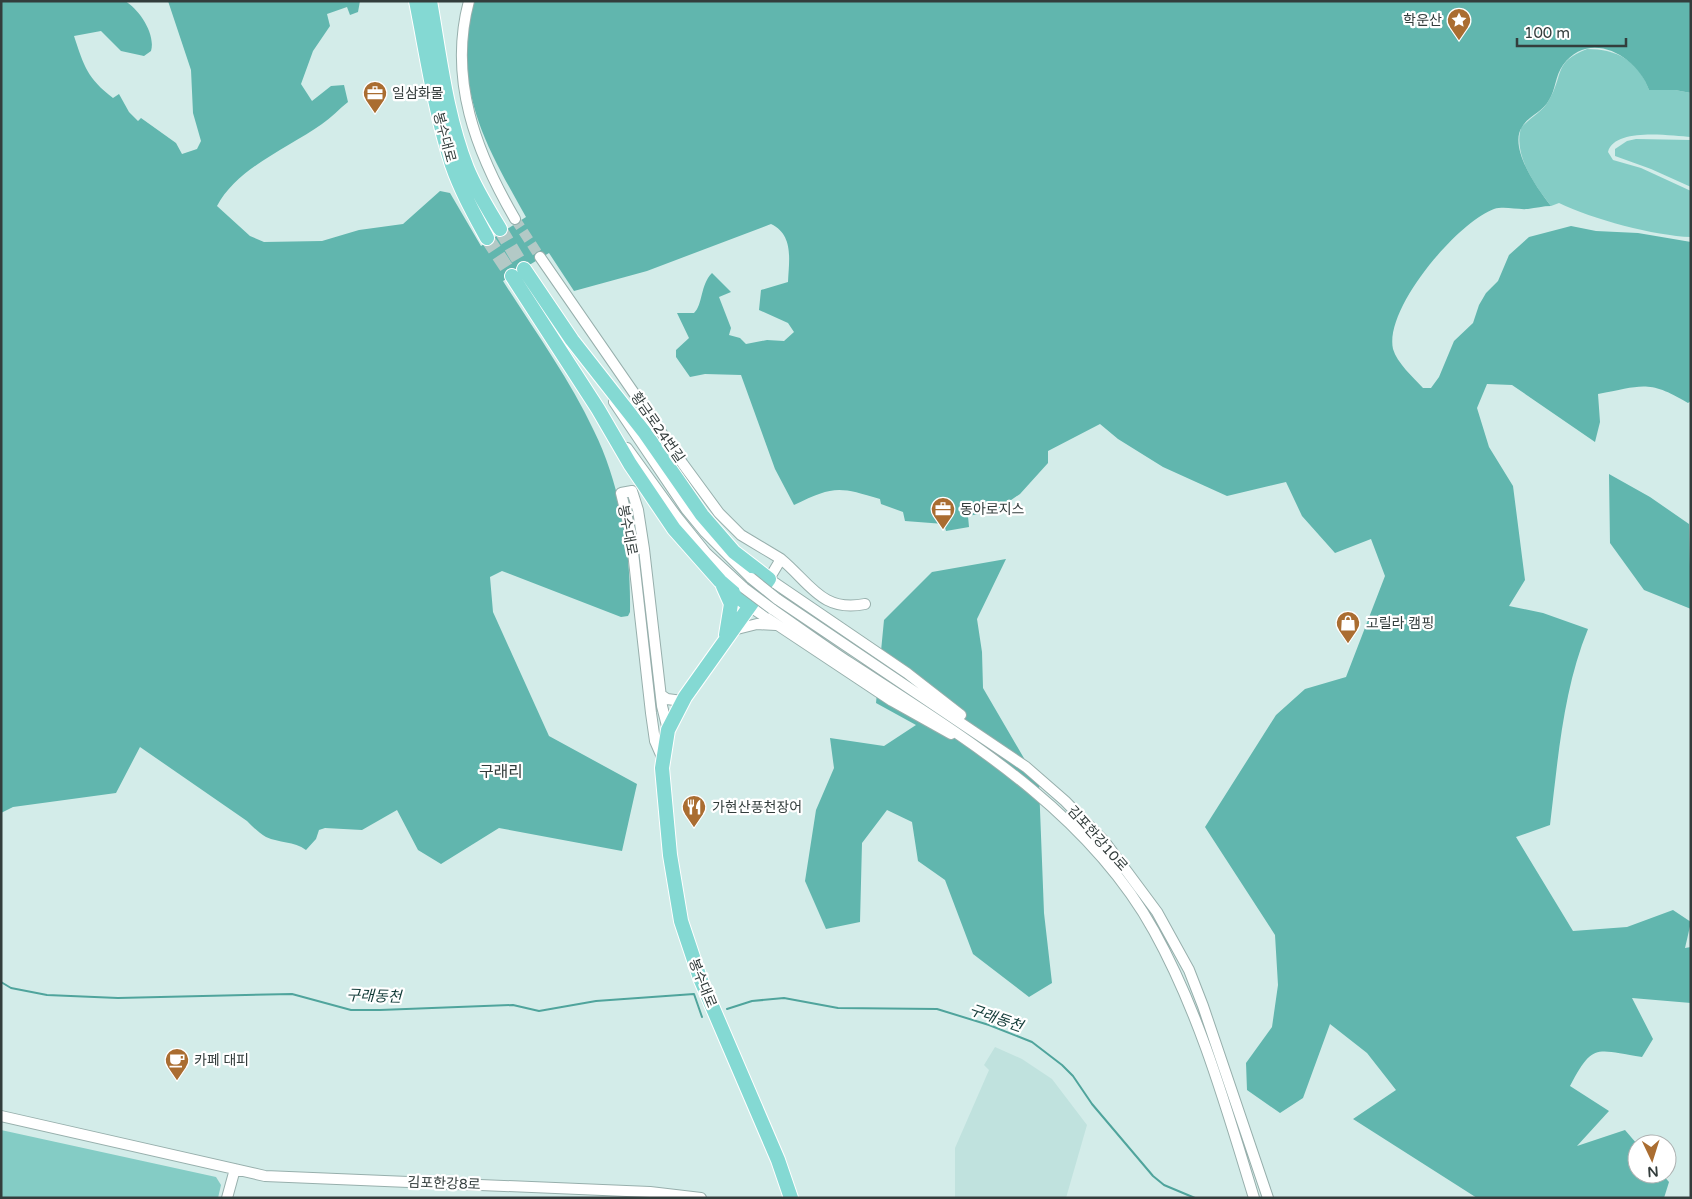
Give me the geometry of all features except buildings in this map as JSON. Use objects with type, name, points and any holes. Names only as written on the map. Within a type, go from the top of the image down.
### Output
[{"type":"main road","name":"봉수대로","points":[[416,1],[436,106],[452,165],[464,194],[487,238]]},
{"type":"main road","name":"봉수대로","points":[[430,1],[450,113],[458,143],[480,196],[500,229]]},
{"type":"main road","points":[[750,606],[720,582],[674,529],[630,464],[518,273],[598,376],[618,397],[702,515],[734,552],[769,579]]},
{"type":"main road","name":"봉수대로","points":[[769,579],[682,702],[668,730],[662,757],[670,855],[681,921],[700,978],[757,1110],[791,1198]]},
{"type":"main road","points":[[720,582],[731,604],[724,642]]},
{"type":"street","points":[[469,1],[464,21],[462,52],[466,105],[474,135],[486,166],[515,219]]},
{"type":"street","name":"황금로24번길","points":[[540,257],[719,513],[741,536],[781,559],[814,592],[844,606],[865,604]]},
{"type":"street","name":"김포한강10로","points":[[598,376],[647,453],[686,509],[705,532],[751,578],[778,599],[984,736],[1026,767],[1088,824],[1119,860],[1157,912],[1188,970],[1203,1006],[1268,1198]]},
{"type":"street","name":"김포한강10로","points":[[598,408],[694,539],[706,553],[744,588],[772,609],[976,745],[1026,784],[1078,832],[1117,877],[1153,929],[1178,978],[1201,1036],[1254,1198]]},
{"type":"street","name":"봉수대로","points":[[662,757],[655,741],[650,713],[631,534],[621,493],[626,490],[632,491],[641,528],[661,695],[668,730]]},
{"type":"street","points":[[781,559],[769,579],[947,702],[984,736]]},
{"type":"street","points":[[750,606],[892,701],[937,728],[976,745]]},
{"type":"street","points":[[733,630],[757,624],[779,626]]},
{"type":"street","points":[[661,695],[667,699],[682,702]]},
{"type":"street","points":[[650,713],[668,730]]},
{"type":"street","name":"김포한강8로","points":[[1,1116],[273,1176],[650,1192],[701,1198]]},
{"type":"street","points":[[227,1198],[235,1169]]},
{"type":"shaded area","points":[[1,1],[125,1],[136,10],[149,30],[151,37],[151,51],[144,56],[121,51],[101,31],[74,36],[77,46],[84,64],[97,84],[113,98],[119,94],[129,112],[138,121],[141,118],[176,143],[182,154],[197,149],[201,141],[193,113],[191,70],[168,1],[360,1],[358,12],[350,15],[347,7],[327,14],[330,26],[313,51],[301,84],[312,101],[331,86],[344,85],[348,102],[322,124],[250,170],[226,193],[217,206],[250,236],[264,242],[322,241],[359,230],[403,224],[440,191],[450,193],[481,246],[526,217],[497,164],[476,114],[470,89],[467,62],[468,33],[473,1],[1691,1],[1691,93],[1675,90],[1649,90],[1643,77],[1634,66],[1623,57],[1611,51],[1598,48],[1586,49],[1574,54],[1560,69],[1551,96],[1546,104],[1525,123],[1519,135],[1519,146],[1526,168],[1551,206],[1528,209],[1494,209],[1479,217],[1444,248],[1427,268],[1400,312],[1393,332],[1393,349],[1398,359],[1423,388],[1431,388],[1439,377],[1454,341],[1473,323],[1479,305],[1486,293],[1498,281],[1509,255],[1529,237],[1571,226],[1596,231],[1638,233],[1691,242],[1691,401],[1688,403],[1663,390],[1644,386],[1598,394],[1600,422],[1595,442],[1512,385],[1487,384],[1477,408],[1489,447],[1513,486],[1525,580],[1509,606],[1543,613],[1588,629],[1567,700],[1550,825],[1516,837],[1573,931],[1627,927],[1673,910],[1691,922],[1685,948],[1691,947],[1691,1003],[1632,998],[1653,1039],[1642,1057],[1615,1052],[1597,1052],[1584,1062],[1570,1086],[1609,1111],[1577,1146],[1625,1130],[1628,1134],[1627,1184],[1668,1184],[1664,1198],[1477,1198],[1353,1119],[1396,1090],[1367,1053],[1330,1024],[1303,1098],[1280,1113],[1247,1090],[1246,1063],[1272,1027],[1278,985],[1275,935],[1205,827],[1276,715],[1305,689],[1346,677],[1385,576],[1371,539],[1335,553],[1302,516],[1286,482],[1227,496],[1163,467],[1118,439],[1100,424],[1048,451],[1048,463],[1020,494],[995,511],[968,516],[969,527],[946,531],[944,524],[905,521],[903,512],[881,504],[880,499],[845,490],[827,491],[794,505],[775,469],[741,375],[705,374],[690,377],[676,357],[676,350],[689,338],[677,313],[694,313],[699,305],[705,283],[712,273],[731,292],[719,297],[731,328],[729,335],[740,338],[746,344],[767,340],[784,341],[794,332],[788,323],[759,310],[761,290],[788,282],[789,249],[787,241],[784,235],[771,224],[647,271],[574,291],[549,253],[503,281],[574,392],[603,452],[618,497],[626,543],[629,566],[630,612],[628,616],[621,617],[502,571],[490,577],[493,612],[549,736],[637,784],[622,851],[499,828],[441,864],[418,850],[397,810],[362,830],[325,828],[319,830],[316,839],[306,850],[297,845],[271,839],[263,835],[247,821],[140,747],[116,793],[13,807],[1,813]]},
{"type":"shaded area","points":[[1587,49],[1608,51],[1626,59],[1639,71],[1649,90],[1675,90],[1691,93],[1691,137],[1632,136],[1621,139],[1613,144],[1608,152],[1613,160],[1641,168],[1691,191],[1691,237],[1660,234],[1624,226],[1588,215],[1559,203],[1551,206],[1532,179],[1520,149],[1519,138],[1521,128],[1546,104],[1554,91],[1564,64],[1576,54]]},
{"type":"shaded area","points":[[1636,139],[1691,140],[1691,187],[1651,169],[1615,156],[1615,149],[1627,141]]},
{"type":"shaded area","points":[[1609,474],[1650,497],[1689,524],[1691,609],[1644,590],[1610,543]]},
{"type":"shaded area","points":[[1006,559],[977,619],[982,652],[983,688],[1039,784],[1044,913],[1052,983],[1029,997],[973,954],[945,880],[918,861],[912,822],[887,810],[862,843],[860,922],[826,929],[805,881],[816,810],[834,768],[830,738],[884,746],[916,725],[876,703],[884,620],[932,572]]},
{"type":"shaded area","points":[[995,1047],[1022,1059],[1052,1079],[1087,1125],[1066,1198],[955,1198],[955,1148],[989,1070],[984,1065]]},
{"type":"shaded area","points":[[1,1130],[216,1177],[221,1185],[218,1198],[1,1198]]},
{"type":"waterway","name":"구래동천","points":[[1,982],[11,988],[47,995],[118,998],[292,994],[351,1010],[513,1005],[539,1011],[596,1001],[694,994],[702,1017]]},
{"type":"waterway","name":"구래동천","points":[[727,1009],[752,1001],[784,998],[838,1008],[937,1009],[989,1025],[1032,1042],[1073,1076],[1092,1104],[1153,1176],[1164,1185],[1195,1198]]},
{"type":"tunnel","points":[[515,219],[540,257]]},
{"type":"tunnel","points":[[500,229],[524,269]]},
{"type":"tunnel","points":[[487,238],[512,276]]},
{"type":"place","name":"학운산","points":[[1459,41]]},
{"type":"place","name":"일삼화물","points":[[375,114]]},
{"type":"place","name":"동아로지스","points":[[943,530]]},
{"type":"place","name":"고릴라 캠핑","points":[[1348,644]]},
{"type":"place","name":"가현산풍천장어","points":[[694,828]]},
{"type":"place","name":"카페 대피","points":[[177,1081]]},
{"type":"district","name":"구래리","points":[[501,771]]}]
